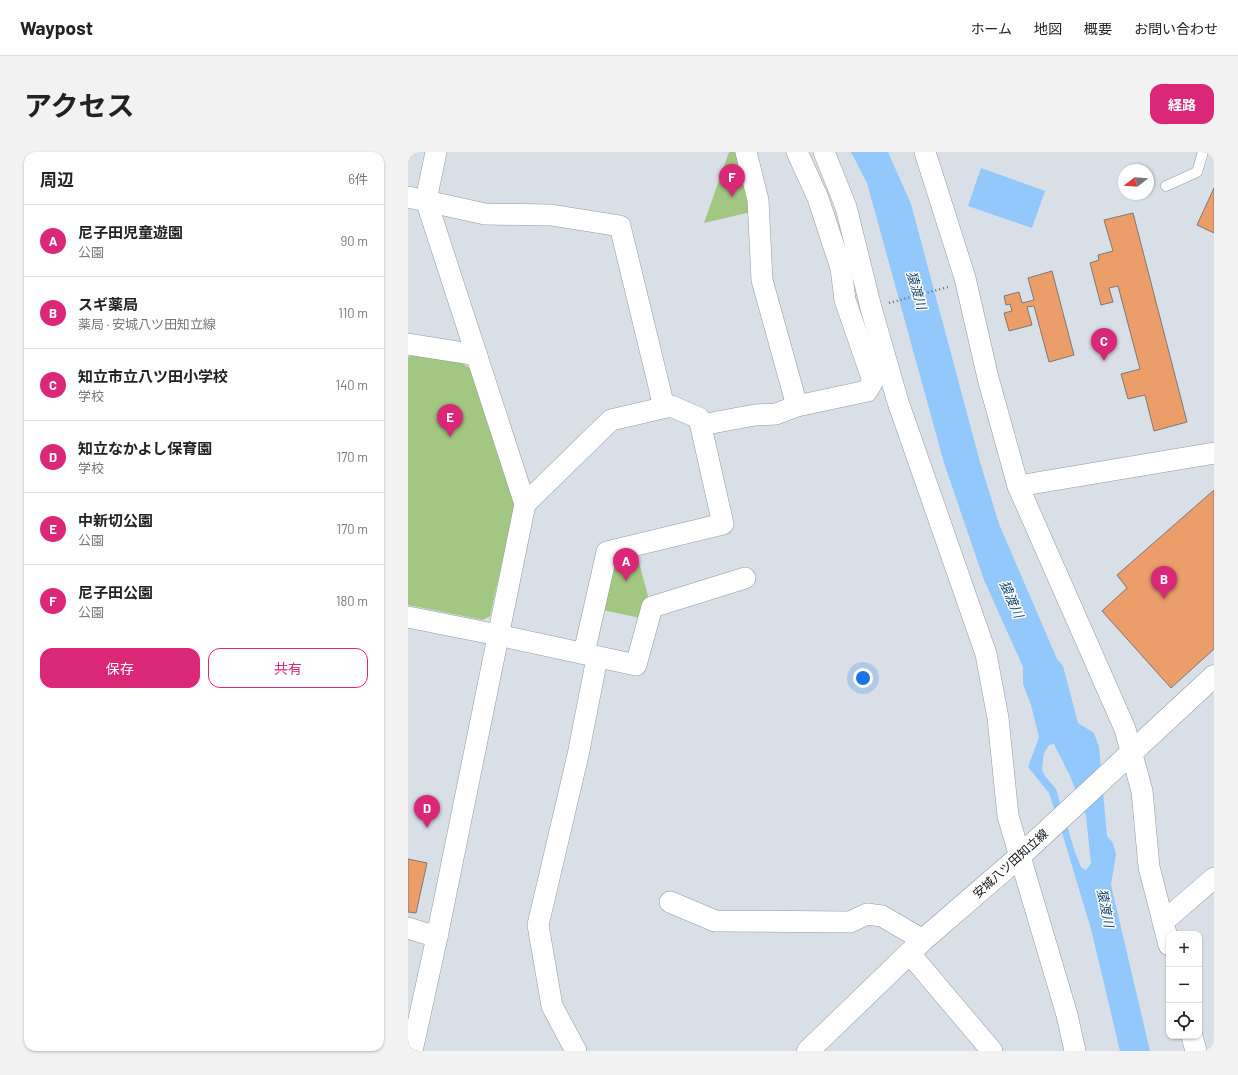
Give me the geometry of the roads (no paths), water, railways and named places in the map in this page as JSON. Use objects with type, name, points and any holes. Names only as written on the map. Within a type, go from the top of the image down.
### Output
[{"type":"main road","name":"安城八ツ田知立線","points":[[808,1051],[916,947],[1023,853],[1214,676]]},
{"type":"street","points":[[412,1051],[437,937],[525,504],[478,355],[417,198],[436,152]]},
{"type":"street","points":[[746,152],[758,200],[762,280],[796,406]]},
{"type":"street","points":[[701,426],[755,415],[776,414],[796,406],[867,391],[873,381],[845,300],[841,268],[818,198],[797,152]]},
{"type":"street","points":[[824,152],[846,207],[871,308],[898,402],[986,654],[998,718],[1008,816],[1023,853],[1067,1015],[1074,1051]]},
{"type":"street","points":[[925,152],[965,278],[988,378],[1018,486],[1125,729],[1142,791],[1150,867],[1166,934]]},
{"type":"street","points":[[417,198],[485,214],[551,215],[620,226],[664,407]]},
{"type":"street","points":[[408,344],[478,355]]},
{"type":"street","points":[[525,504],[611,420],[670,406],[699,418],[723,524],[607,552],[591,655],[578,755],[538,924],[552,1006],[576,1051]]},
{"type":"street","points":[[1018,486],[1214,453]]},
{"type":"street","points":[[408,617],[498,634],[636,665],[652,607],[745,578]]},
{"type":"street","points":[[1163,922],[1214,878]]},
{"type":"street","points":[[670,902],[715,921],[850,922],[868,914],[882,916],[916,947],[992,1051]]},
{"type":"street","points":[[408,928],[437,937]]},
{"type":"street","points":[[1193,1039],[1196,1051]]},
{"type":"lane","points":[[1166,186],[1197,172],[1203,152]]},
{"type":"water","name":"猿渡川","points":[[851,152],[888,152],[911,204],[980,462],[999,524],[1057,659],[1063,666],[1078,723],[1094,733],[1099,747],[1107,836],[1113,843],[1116,854],[1111,885],[1150,1051],[1120,1051],[1091,929],[1060,826],[1049,793],[1028,767],[1039,737],[1031,705],[1023,684],[1023,667],[984,580],[944,463],[867,183]],"holes":[[[1054,744],[1070,776],[1086,816],[1091,864],[1086,870],[1081,867],[1075,852],[1056,789],[1045,776],[1042,769],[1044,753],[1049,745]]]},
{"type":"water","points":[[981,168],[1045,191],[1032,228],[968,206]]},
{"type":"place","name":"尼子田公園","points":[[732,197]]},
{"type":"place","name":"知立市立八ツ田小学校","points":[[1104,361]]},
{"type":"place","name":"中新切公園","points":[[450,437]]},
{"type":"place","name":"尼子田児童遊園","points":[[626,581]]},
{"type":"place","name":"スギ薬局","points":[[1164,599]]},
{"type":"place","name":"知立なかよし保育園","points":[[427,828]]}]
